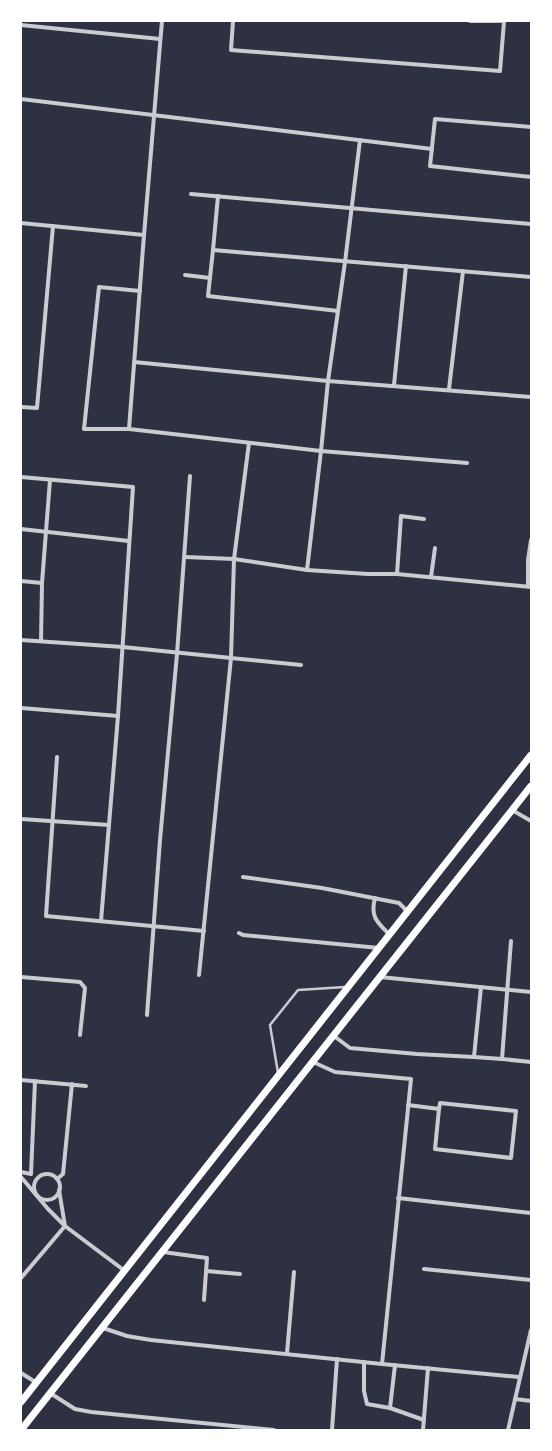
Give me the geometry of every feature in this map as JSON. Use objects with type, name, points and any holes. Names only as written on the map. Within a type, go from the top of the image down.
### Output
[{"type":"main road","points":[[21,1402],[531,755]]},
{"type":"main road","points":[[21,1430],[531,786]]},
{"type":"street","points":[[129,429],[162,21]]},
{"type":"street","points":[[233,21],[231,50],[500,72],[504,22],[470,21]]},
{"type":"street","points":[[21,25],[160,39]]},
{"type":"street","points":[[21,99],[155,114],[432,149]]},
{"type":"street","points":[[531,127],[435,119],[430,166],[531,177]]},
{"type":"street","points":[[308,570],[328,381],[360,140]]},
{"type":"street","points":[[191,194],[531,224]]},
{"type":"street","points":[[218,196],[208,296],[338,311]]},
{"type":"street","points":[[21,222],[144,235]]},
{"type":"street","points":[[21,407],[36,408],[53,226]]},
{"type":"street","points":[[213,250],[531,277]]},
{"type":"street","points":[[394,385],[406,266]]},
{"type":"street","points":[[449,389],[463,271]]},
{"type":"street","points":[[185,275],[210,278]]},
{"type":"street","points":[[140,291],[99,287],[84,429],[129,429],[321,451],[467,463]]},
{"type":"street","points":[[134,362],[328,381],[449,389],[531,397]]},
{"type":"street","points":[[200,975],[231,658],[234,559],[249,443]]},
{"type":"street","points":[[147,1015],[185,557],[190,476]]},
{"type":"street","points":[[21,477],[133,487],[118,716],[101,921]]},
{"type":"street","points":[[41,641],[42,583],[50,480]]},
{"type":"street","points":[[397,574],[401,516],[424,519]]},
{"type":"street","points":[[21,529],[130,541]]},
{"type":"street","points":[[185,557],[234,559],[308,570],[368,574],[397,574],[529,587],[528,560],[531,540]]},
{"type":"street","points":[[431,577],[435,548]]},
{"type":"street","points":[[21,581],[42,583]]},
{"type":"street","points":[[21,640],[123,647],[177,654],[301,665]]},
{"type":"street","points":[[21,708],[118,716]]},
{"type":"street","points":[[57,757],[46,914],[48,917],[154,925],[204,931]]},
{"type":"street","points":[[512,810],[531,821]]},
{"type":"street","points":[[21,819],[109,825]]},
{"type":"street","points":[[243,877],[322,888],[399,903],[408,912]]},
{"type":"street","points":[[375,898],[372,909],[377,921],[390,935]]},
{"type":"street","points":[[239,933],[243,935],[380,948]]},
{"type":"street","points":[[502,1059],[508,1000],[506,989],[511,941]]},
{"type":"street","points":[[21,977],[80,982],[83,984],[85,988],[80,1035]]},
{"type":"street","points":[[380,977],[531,992]]},
{"type":"street","points":[[474,1057],[481,987]]},
{"type":"street","points":[[334,1036],[350,1048],[531,1062]]},
{"type":"street","points":[[313,1062],[335,1072],[411,1079],[382,1364]]},
{"type":"street","points":[[21,1080],[86,1086]]},
{"type":"street","points":[[31,1174],[35,1081]]},
{"type":"street","points":[[57,1179],[63,1174],[72,1084]]},
{"type":"street","points":[[440,1103],[516,1111],[511,1158],[435,1149],[439,1109],[440,1103]]},
{"type":"street","points":[[408,1106],[439,1109]]},
{"type":"street","points":[[21,1172],[41,1175],[49,1174],[57,1179],[65,1226],[21,1278]]},
{"type":"street","points":[[38,1196],[34,1184],[41,1175]]},
{"type":"street","points":[[21,1177],[48,1209],[65,1226],[125,1271]]},
{"type":"street","points":[[38,1196],[46,1199],[54,1198],[59,1190]]},
{"type":"street","points":[[398,1198],[531,1213]]},
{"type":"street","points":[[163,1252],[207,1258],[204,1300]]},
{"type":"street","points":[[424,1270],[531,1280]]},
{"type":"street","points":[[206,1271],[240,1274]]},
{"type":"street","points":[[287,1353],[294,1272]]},
{"type":"street","points":[[102,1328],[127,1336],[151,1340],[520,1377]]},
{"type":"street","points":[[508,1430],[531,1330]]},
{"type":"street","points":[[332,1430],[337,1359]]},
{"type":"street","points":[[364,1362],[364,1391],[367,1404],[390,1408],[424,1420]]},
{"type":"street","points":[[390,1408],[394,1365]]},
{"type":"street","points":[[423,1430],[428,1368]]},
{"type":"street","points":[[21,1373],[37,1383]]},
{"type":"street","points":[[50,1393],[76,1409],[91,1412],[228,1428],[274,1430]]},
{"type":"street","points":[[515,1399],[531,1401]]},
{"type":"lane","points":[[278,1076],[270,1025],[298,990],[349,987]]}]
